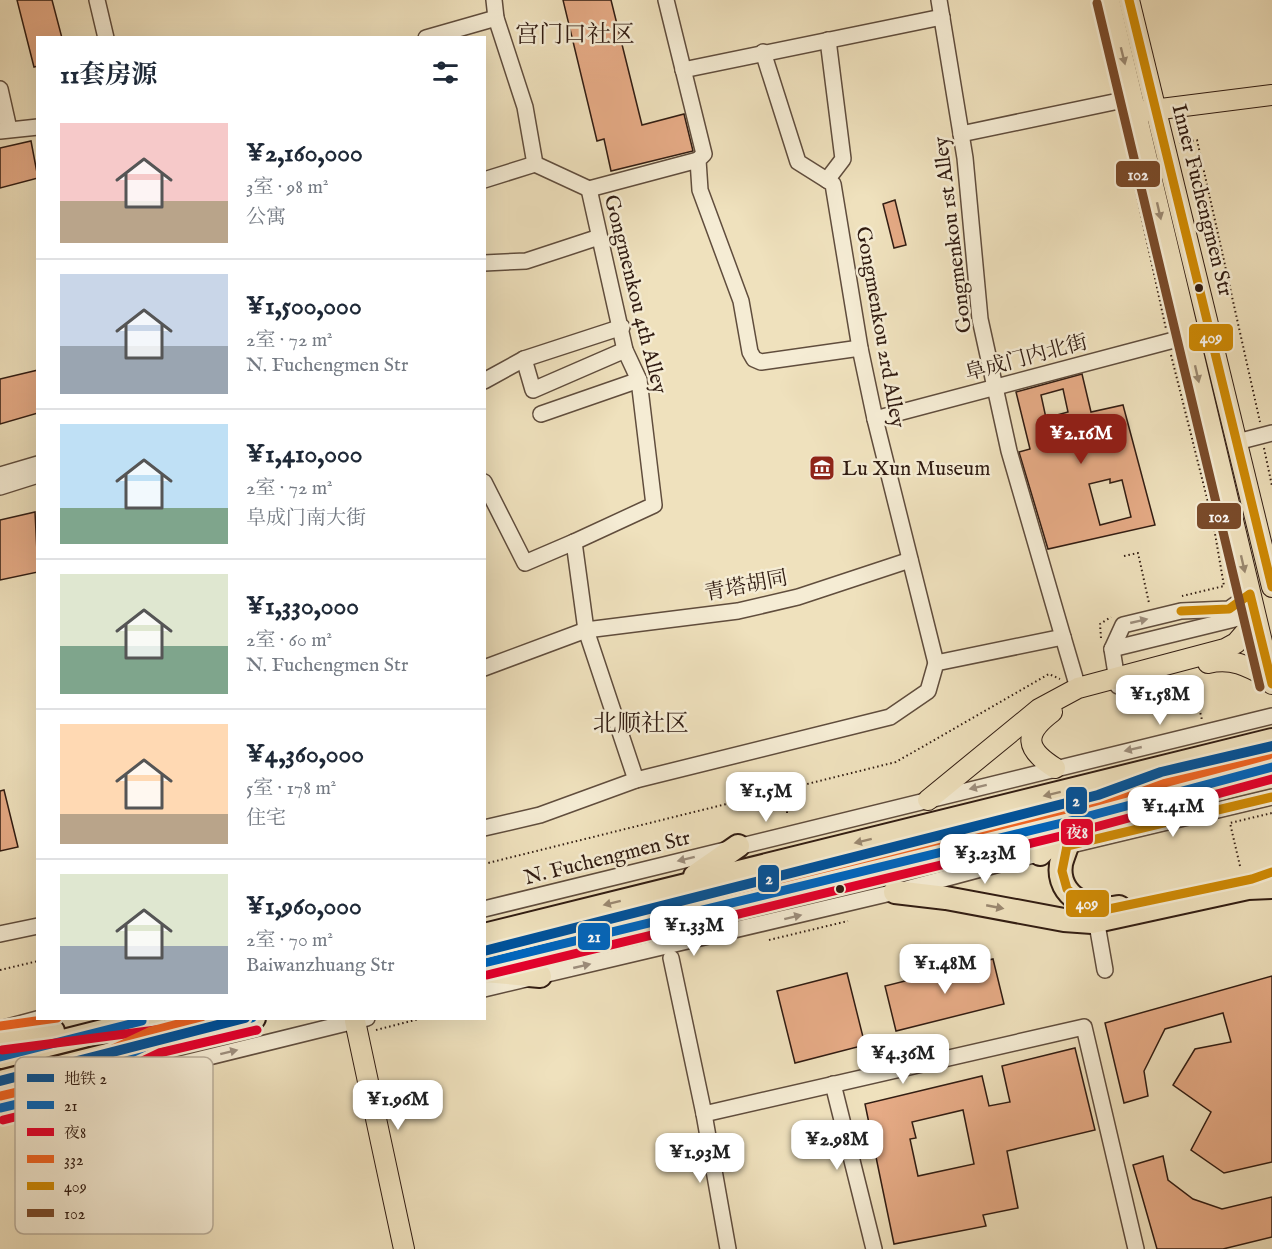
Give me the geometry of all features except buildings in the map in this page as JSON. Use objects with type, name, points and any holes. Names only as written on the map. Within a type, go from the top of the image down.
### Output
[{"type":"highway","points":[[486,934],[1272,740]]},
{"type":"highway","points":[[486,963],[1074,819],[1272,767]]},
{"type":"highway","points":[[1040,854],[1074,819]]},
{"type":"highway","points":[[683,885],[738,846]]},
{"type":"highway","points":[[1067,846],[1060,866],[1065,888],[1081,904],[1104,910],[1252,879],[1272,872]]},
{"type":"highway","points":[[895,892],[946,898],[1064,920],[1092,922],[1248,888],[1272,887]]},
{"type":"highway","points":[[486,971],[540,976]]},
{"type":"highway","points":[[0,1038],[144,1020]]},
{"type":"highway","points":[[0,1057],[148,1020]]},
{"type":"highway","points":[[97,1057],[246,1020]]},
{"type":"highway","points":[[123,1057],[155,1042]]},
{"type":"highway","points":[[0,1082],[15,1078]]},
{"type":"main road","points":[[1109,0],[1271,682]]},
{"type":"main road","name":"Inner Fuchengmen Str","points":[[1129,0],[1272,587]]},
{"type":"main road","points":[[1134,105],[1156,109],[1272,95]]},
{"type":"main road","points":[[1055,768],[1037,757],[1031,740],[1036,724],[1085,694],[1117,681],[1225,649],[1236,643],[1255,617]]},
{"type":"main road","points":[[928,800],[1039,709],[1076,683],[1117,681],[1228,660],[1240,663],[1271,682]]},
{"type":"main road","points":[[361,1020],[404,1249]]},
{"type":"street","points":[[97,0],[105,36]]},
{"type":"street","points":[[494,0],[496,18],[525,106],[535,164]]},
{"type":"street","points":[[486,179],[535,164],[589,189],[698,160],[704,154],[666,0]]},
{"type":"street","name":"Gongmenkou 1st Alley","points":[[939,0],[961,134],[980,319],[1009,451],[1076,683]]},
{"type":"street","points":[[683,70],[942,17]]},
{"type":"street","points":[[433,36],[496,18]]},
{"type":"street","points":[[763,52],[798,162],[827,180],[843,159],[828,40]]},
{"type":"street","points":[[0,89],[5,130],[36,127]]},
{"type":"street","points":[[961,134],[1134,105]]},
{"type":"street","points":[[698,160],[700,190],[741,301],[747,339],[754,359],[761,362],[860,348]]},
{"type":"street","name":"Gongmenkou 2rd Alley","points":[[827,180],[833,184],[843,232],[860,348],[875,419],[936,663]]},
{"type":"street","name":"Gongmenkou 4th Alley","points":[[574,542],[654,505],[639,380],[625,350],[622,327],[589,189]]},
{"type":"street","points":[[486,263],[526,261],[599,237]]},
{"type":"street","points":[[486,380],[524,359],[622,327]]},
{"type":"street","name":"阜成门内北街","points":[[875,419],[1189,336]]},
{"type":"street","points":[[524,359],[533,390],[625,350]]},
{"type":"street","points":[[541,414],[639,380]]},
{"type":"street","points":[[1237,442],[1272,433]]},
{"type":"street","points":[[0,475],[36,465]]},
{"type":"street","points":[[0,488],[36,477]]},
{"type":"street","points":[[486,486],[525,563],[574,542],[586,630],[636,780]]},
{"type":"street","name":"青塔胡同","points":[[486,667],[586,630],[738,611],[798,597],[910,560]]},
{"type":"street","points":[[1117,681],[1112,649],[1123,625],[1181,611],[1229,609],[1250,594]]},
{"type":"street","points":[[1112,649],[1255,617]]},
{"type":"street","points":[[486,828],[540,815],[636,780],[890,717],[928,691],[936,663],[1063,637]]},
{"type":"street","name":"N. Fuchengmen Str","points":[[486,909],[1272,716]]},
{"type":"street","points":[[486,989],[895,892],[1067,846],[1272,797]]},
{"type":"street","points":[[0,934],[36,926]]},
{"type":"street","points":[[1098,930],[1105,970]]},
{"type":"street","points":[[671,958],[704,1114],[728,1249]]},
{"type":"street","points":[[0,1029],[36,1019]]},
{"type":"street","points":[[210,1057],[361,1020]]},
{"type":"street","points":[[704,1114],[1084,1027],[1136,1249]]},
{"type":"street","points":[[833,1084],[874,1249]]},
{"type":"street","points":[[0,1108],[15,1104]]},
{"type":"path","points":[[1124,556],[1138,553],[1149,603]]},
{"type":"path","points":[[1181,596],[1224,586]]},
{"type":"path","points":[[486,864],[896,762],[1049,674],[1066,682],[1076,683]]},
{"type":"path","points":[[1192,678],[1204,728]]},
{"type":"path","points":[[787,813],[788,789]]},
{"type":"path","points":[[1240,866],[1230,823],[1272,813]]},
{"type":"path","points":[[769,940],[848,921]]},
{"type":"path","points":[[0,970],[36,961]]},
{"type":"metro line","name":"2","points":[[486,950],[1098,795],[1161,772],[1272,746]]},
{"type":"metro line","name":"2","points":[[93,1057],[237,1020]]},
{"type":"metro line","name":"2","points":[[0,1081],[15,1077]]},
{"type":"transit line","name":"409","points":[[1129,0],[1272,587]]},
{"type":"transit line","name":"102","points":[[1097,3],[1260,687]]},
{"type":"transit line","name":"409","points":[[1181,611],[1229,609],[1250,594],[1272,684]]},
{"type":"transit line","name":"332","points":[[486,951],[1071,808],[1269,755]]},
{"type":"transit line","name":"21","points":[[486,963],[1074,820],[1272,767]]},
{"type":"transit line","name":"夜8","points":[[487,975],[1077,832],[1272,779]]},
{"type":"transit line","name":"409","points":[[1272,797],[1067,846],[1062,871],[1067,889],[1081,901],[1104,910],[1252,879],[1272,872]]},
{"type":"transit line","name":"332","points":[[0,1026],[43,1020]]},
{"type":"transit line","name":"332","points":[[96,1057],[151,1031],[193,1020]]},
{"type":"transit line","name":"21","points":[[123,1057],[155,1042],[244,1020]]},
{"type":"transit line","name":"21","points":[[0,1057],[142,1021]]},
{"type":"transit line","name":"夜8","points":[[2,1050],[156,1030]]},
{"type":"transit line","name":"夜8","points":[[151,1057],[159,1053],[257,1030]]},
{"type":"transit line","name":"332","points":[[0,1096],[15,1093]]},
{"type":"transit line","name":"21","points":[[0,1108],[15,1104]]},
{"type":"transit line","name":"夜8","points":[[3,1120],[15,1117]]},
{"type":"place","name":"Lu Xun Museum","points":[[822,468]]},
{"type":"district","name":"宫门口社区","points":[[575,34]]},
{"type":"district","name":"北顺社区","points":[[641,723]]}]
